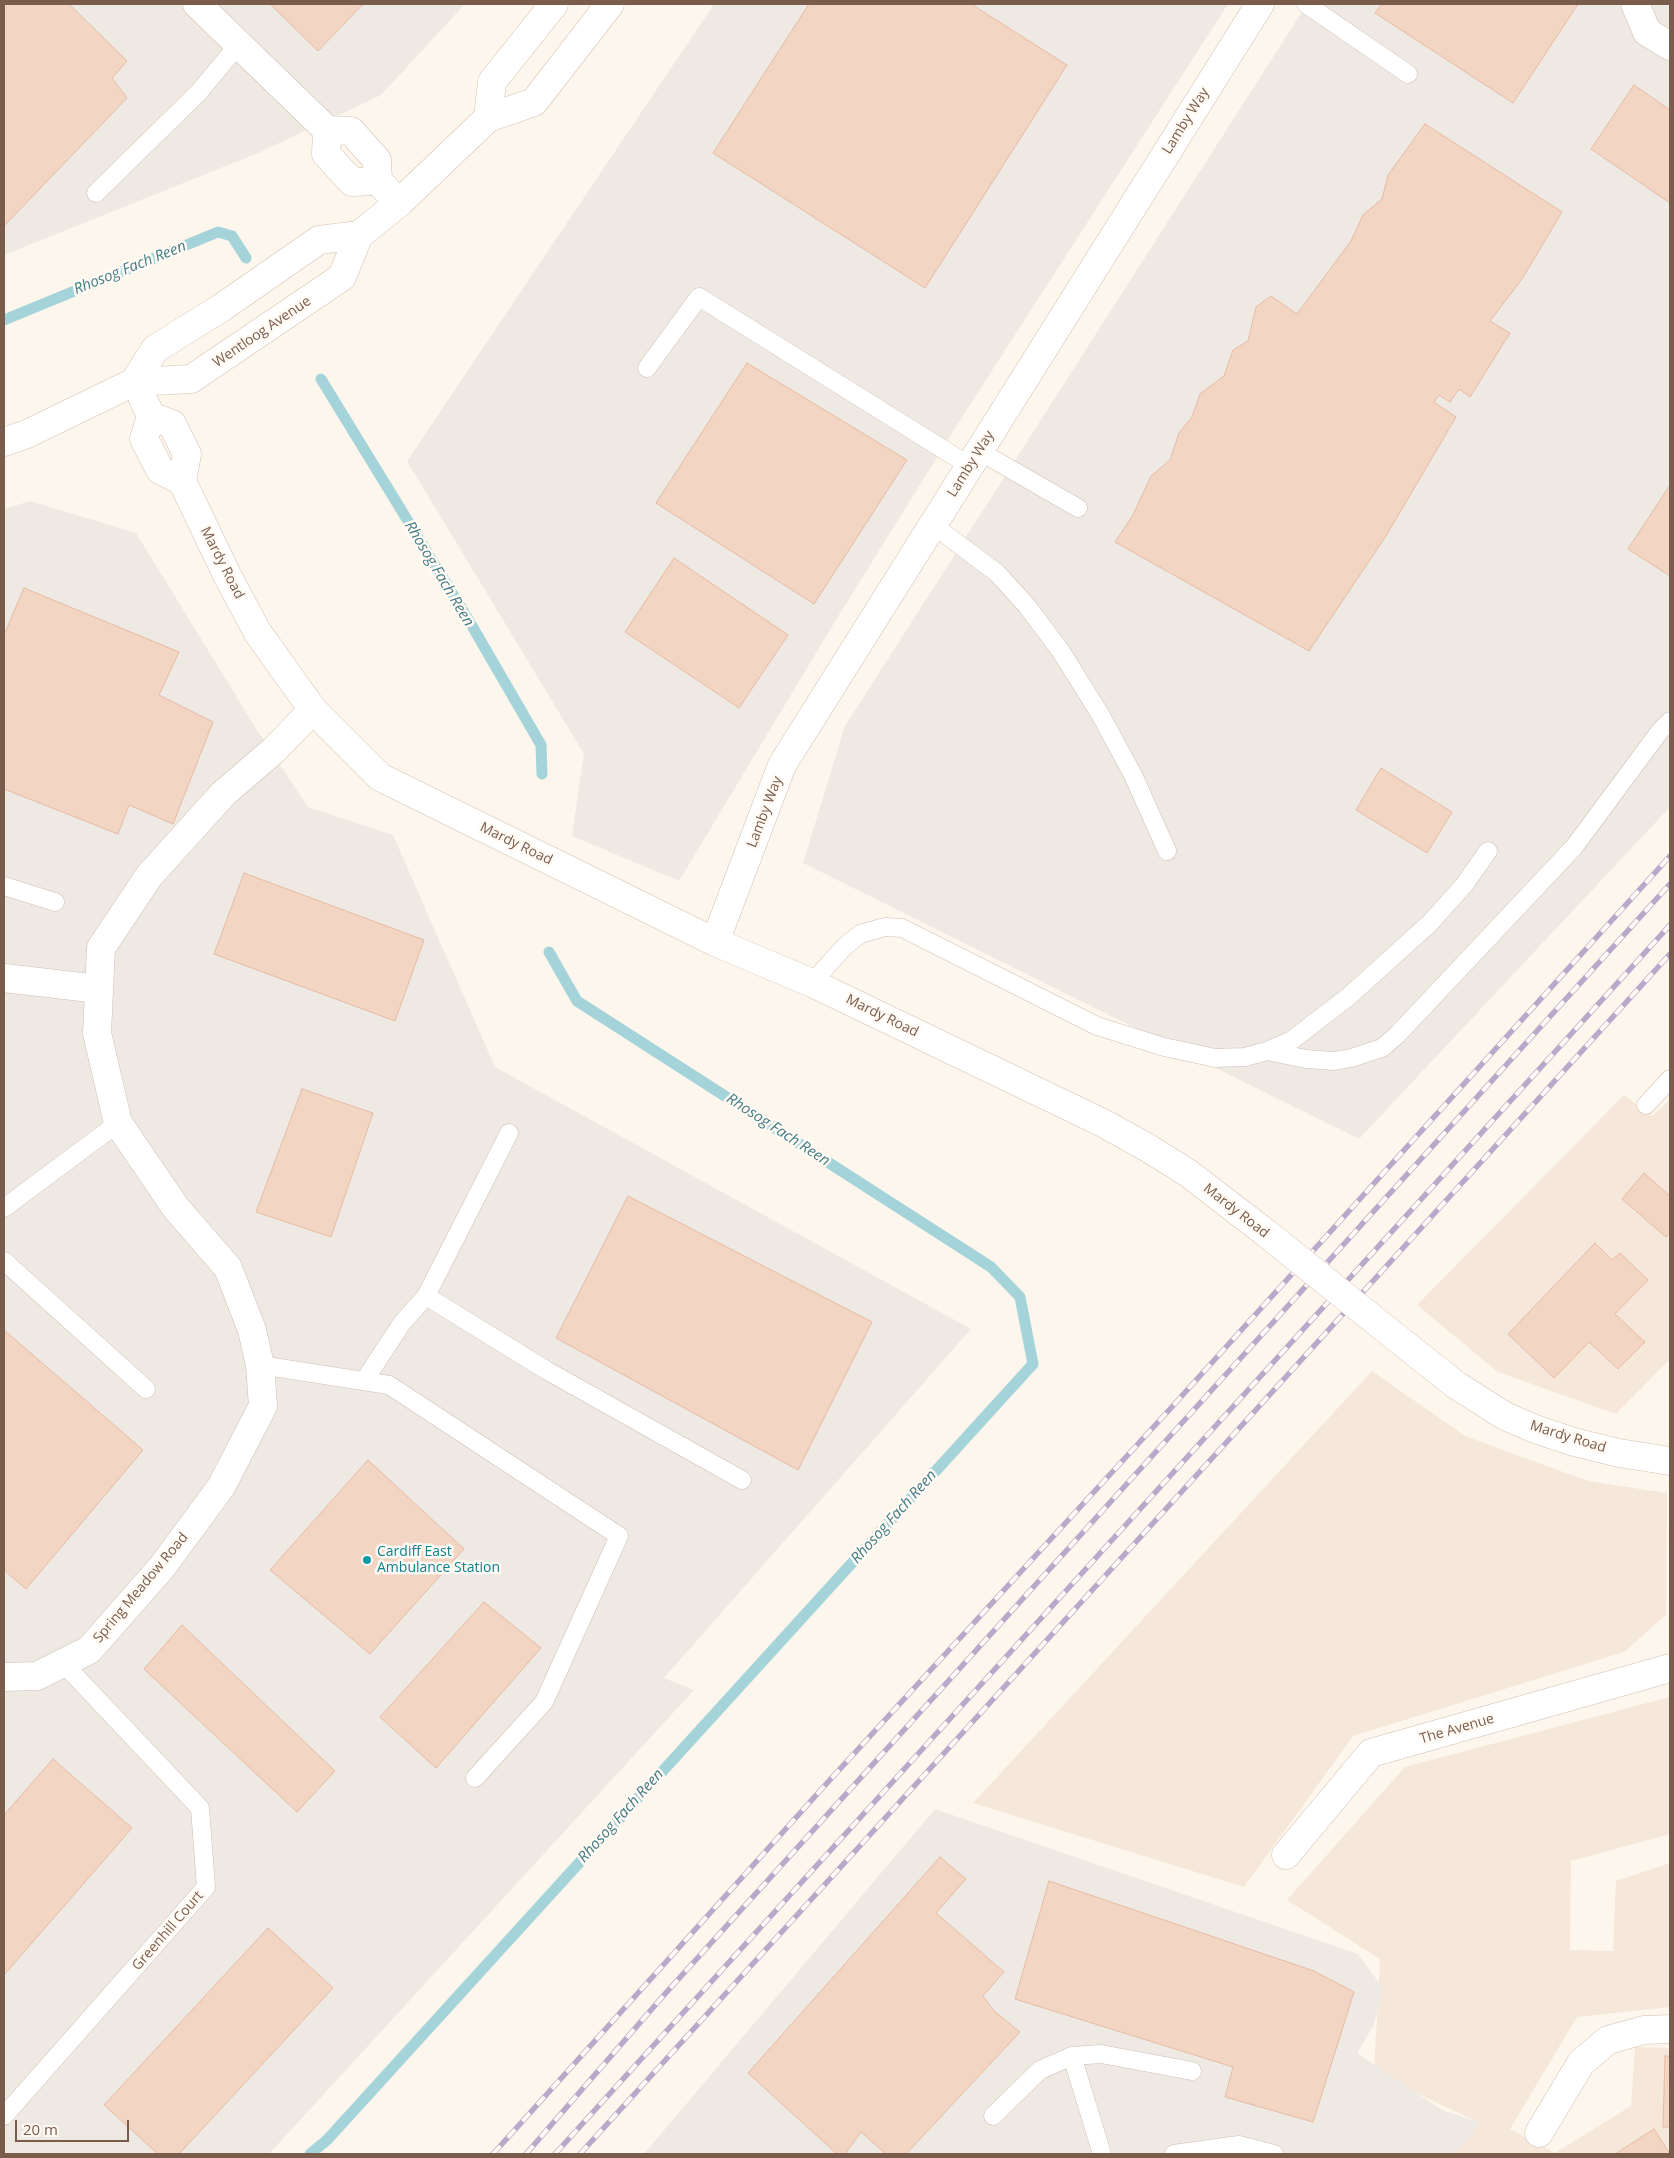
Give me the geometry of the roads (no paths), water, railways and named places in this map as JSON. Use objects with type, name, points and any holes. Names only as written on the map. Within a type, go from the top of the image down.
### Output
[{"type":"street","points":[[197,4],[327,130],[351,131],[377,160],[378,181],[398,203]]},
{"type":"street","points":[[488,118],[492,82],[554,4]]},
{"type":"street","name":"Wentloog Avenue","points":[[4,442],[27,434],[134,382],[191,379],[342,277],[359,235],[398,203],[488,118],[534,102],[610,4]]},
{"type":"street","name":"Lamby Way","points":[[715,942],[782,765],[1260,4]]},
{"type":"street","points":[[1635,4],[1647,32],[1670,46]]},
{"type":"street","points":[[134,382],[155,348],[221,308],[319,240],[359,235]]},
{"type":"street","name":"Mardy Road","points":[[134,382],[151,416],[172,424],[187,454],[182,481],[227,575],[258,633],[314,710],[380,777],[715,942],[812,982],[1103,1123],[1148,1148],[1210,1189],[1456,1385],[1505,1416],[1535,1429],[1574,1442],[1619,1453],[1670,1461]]},
{"type":"street","name":"Spring Meadow Road","points":[[4,1677],[37,1676],[89,1650],[162,1567],[221,1487],[263,1406],[260,1365],[252,1330],[228,1268],[176,1208],[118,1123],[97,1033],[101,948],[149,876],[222,794],[274,750],[314,710]]},
{"type":"street","points":[[4,978],[100,989]]},
{"type":"street","name":"The Avenue","points":[[1286,1855],[1371,1753],[1670,1668]]},
{"type":"street","points":[[1539,2133],[1581,2063],[1608,2040],[1644,2030],[1670,2029]]},
{"type":"lane","points":[[1306,4],[1408,74]]},
{"type":"lane","points":[[96,193],[198,93],[239,44]]},
{"type":"lane","points":[[647,368],[699,297],[975,458],[1078,508]]},
{"type":"lane","points":[[933,525],[996,573],[1027,606],[1060,650],[1100,714],[1133,775],[1168,851]]},
{"type":"lane","points":[[1268,1051],[1306,1059],[1334,1062],[1382,1048],[1397,1035],[1574,846],[1660,731],[1670,721]]},
{"type":"lane","points":[[812,982],[844,947],[860,934],[886,927],[902,928],[1097,1026],[1164,1047],[1215,1058],[1244,1057],[1268,1051],[1306,1031],[1390,960],[1436,916],[1464,885],[1488,851]]},
{"type":"lane","points":[[4,886],[55,902]]},
{"type":"lane","points":[[1646,1105],[1670,1079]]},
{"type":"lane","points":[[4,1208],[118,1123]]},
{"type":"lane","points":[[364,1381],[402,1323],[426,1296],[509,1133]]},
{"type":"lane","points":[[4,1261],[146,1389]]},
{"type":"lane","points":[[426,1296],[546,1370],[742,1480]]},
{"type":"lane","points":[[260,1365],[389,1385],[619,1536],[544,1702],[476,1778]]},
{"type":"lane","name":"Greenhill Court","points":[[4,2116],[206,1887],[200,1808],[63,1663]]},
{"type":"lane","points":[[993,2116],[1040,2070],[1072,2056],[1102,2054],[1192,2071]]},
{"type":"lane","points":[[1072,2056],[1102,2154]]},
{"type":"lane","points":[[1174,2154],[1239,2145],[1274,2154]]},
{"type":"waterway","name":"Rhosog Fach Reen","points":[[4,320],[218,232],[232,236],[246,258]]},
{"type":"waterway","name":"Rhosog Fach Reen","points":[[321,379],[468,619],[541,745],[542,774]]},
{"type":"waterway","name":"Rhosog Fach Reen","points":[[310,2154],[327,2140],[1033,1364],[1020,1297],[991,1267],[577,1001],[549,952]]},
{"type":"railway","points":[[493,2154],[828,1782],[1170,1409],[1670,856]]},
{"type":"railway","points":[[526,2154],[664,1995],[1670,884]]},
{"type":"railway","points":[[555,2154],[1670,925]]},
{"type":"railway","points":[[580,2154],[1670,954]]},
{"type":"place","name":"Cardiff East Ambulance Station","points":[[367,1560]]}]
